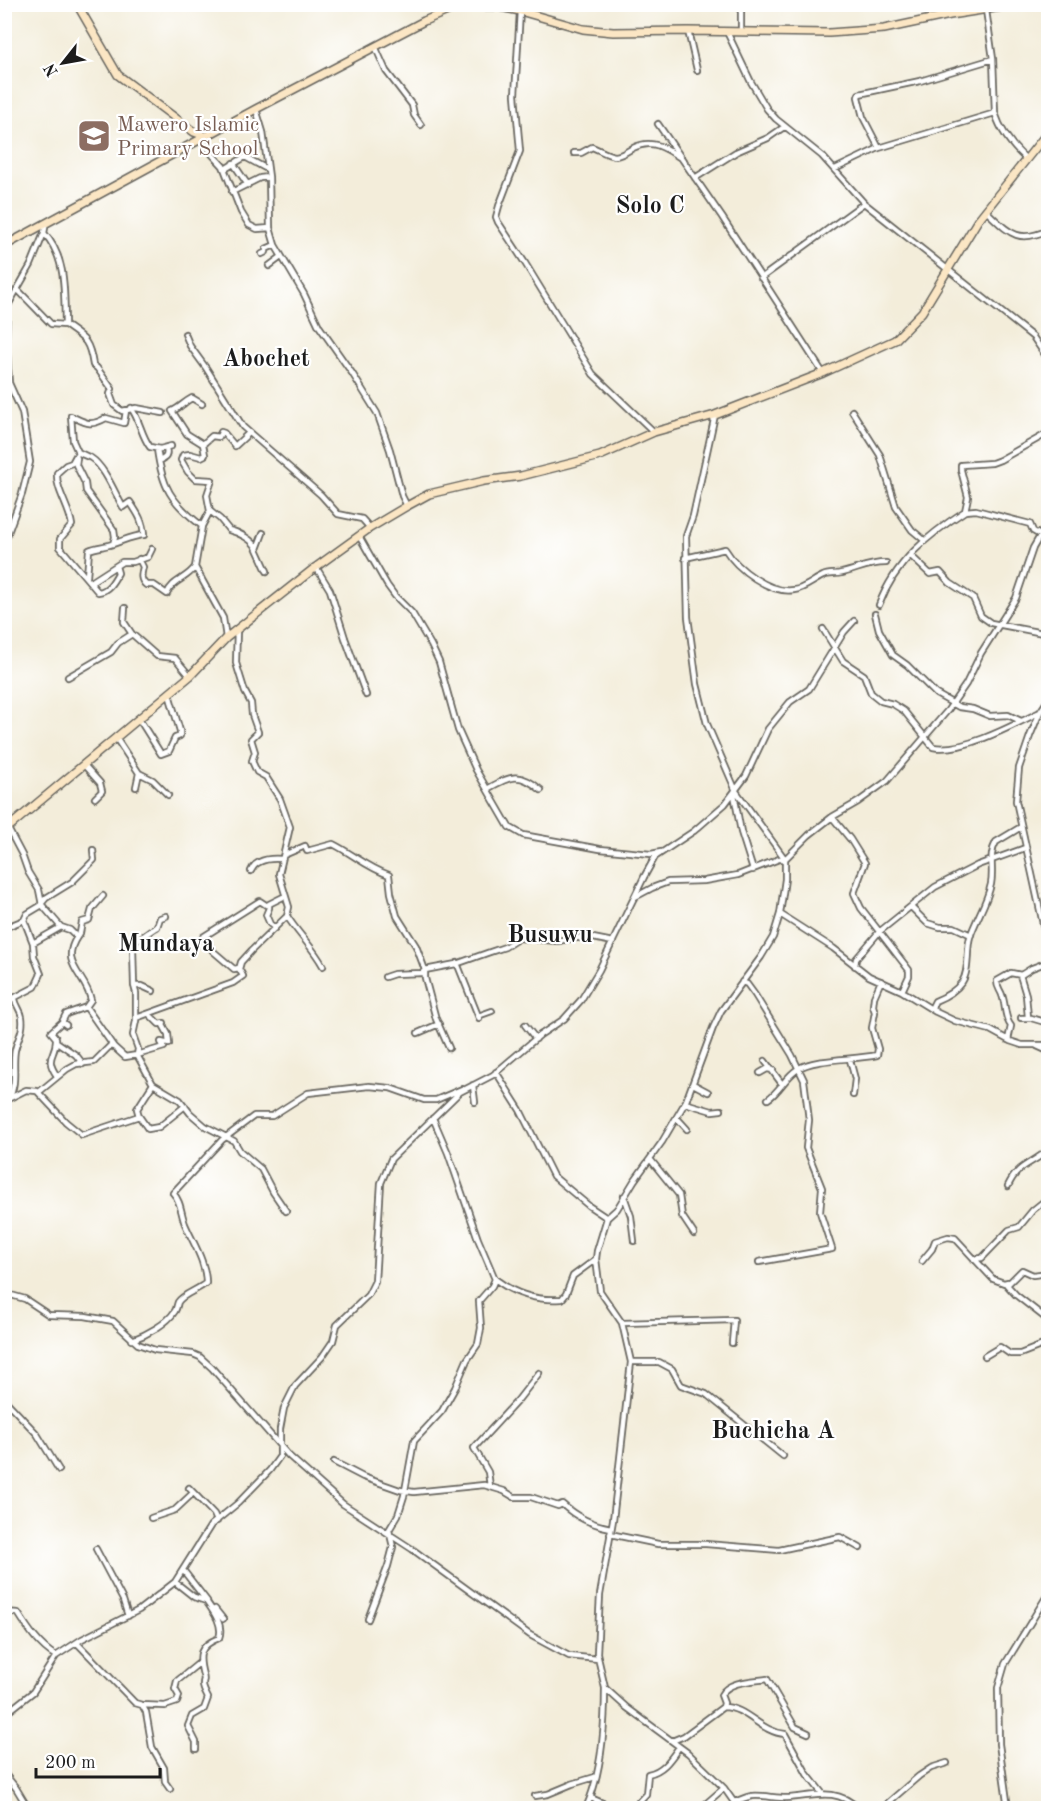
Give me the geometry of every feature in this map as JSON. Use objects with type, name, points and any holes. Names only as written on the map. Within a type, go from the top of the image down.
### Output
[{"type":"main road","points":[[4,246],[375,46],[457,7],[510,7],[558,23],[599,31],[829,33],[866,32],[1020,4]]},
{"type":"main road","points":[[80,6],[118,75],[204,137]]},
{"type":"main road","points":[[6,826],[84,765],[190,676],[226,638],[316,567],[370,528],[407,506],[429,494],[484,481],[521,476],[600,456],[654,432],[715,415],[823,373],[886,345],[903,334],[922,312],[985,210],[1048,132]]},
{"type":"street","points":[[741,4],[741,32]]},
{"type":"street","points":[[986,10],[993,59],[995,113],[1009,142],[1025,158]]},
{"type":"street","points":[[520,11],[514,95],[520,151],[496,217],[593,374],[654,432]]},
{"type":"street","points":[[688,31],[697,70]]},
{"type":"street","points":[[727,32],[746,73],[771,115],[813,148],[835,169],[864,203],[1033,338],[1048,359]]},
{"type":"street","points":[[375,46],[382,63],[412,105],[414,115],[421,125]]},
{"type":"street","points":[[879,148],[863,117],[859,94],[920,81],[993,59]]},
{"type":"street","points":[[256,109],[263,132],[269,177],[270,228],[275,246],[304,294],[319,326],[377,413],[407,506]]},
{"type":"street","points":[[835,169],[879,148],[995,113]]},
{"type":"street","points":[[658,124],[823,373]]},
{"type":"street","points":[[695,178],[736,152],[768,138],[784,127]]},
{"type":"street","points":[[204,137],[211,153],[225,169],[232,192],[251,227],[270,228]]},
{"type":"street","points":[[574,153],[581,153],[592,147],[606,154],[617,156],[637,146],[653,144],[663,146],[684,160]]},
{"type":"street","points":[[225,169],[245,157],[267,169]]},
{"type":"street","points":[[233,163],[248,185]]},
{"type":"street","points":[[232,192],[260,178],[269,177]]},
{"type":"street","points":[[761,278],[864,203]]},
{"type":"street","points":[[985,210],[1017,237],[1031,236],[1048,230]]},
{"type":"street","points":[[4,544],[22,494],[30,462],[22,412],[10,390],[8,377],[7,307],[27,273],[46,223]]},
{"type":"street","points":[[44,233],[54,243],[58,256],[65,296],[65,325]]},
{"type":"street","points":[[262,254],[266,252],[266,249],[275,246]]},
{"type":"street","points":[[269,266],[281,257]]},
{"type":"street","points":[[16,289],[51,324],[65,325],[83,336],[88,343],[93,365],[112,389],[110,394],[118,409],[163,412]]},
{"type":"street","points":[[185,333],[190,346],[231,406],[238,422],[249,434],[321,495],[338,514],[362,519],[370,528]]},
{"type":"street","points":[[139,559],[143,567],[141,577],[144,583],[154,585],[166,594],[172,584],[190,574],[195,567],[202,526],[210,511],[207,495],[212,480],[195,479],[188,472],[182,460],[183,454],[201,457],[205,454],[203,444],[187,434],[172,411],[180,409],[192,398],[202,404]]},
{"type":"street","points":[[128,410],[150,447],[157,449],[168,447],[165,458],[159,461]]},
{"type":"street","points":[[113,544],[114,530],[86,491],[85,483],[76,465],[77,455],[71,416],[90,424],[106,418],[124,423],[128,410]]},
{"type":"street","points":[[852,411],[880,455],[896,507],[912,530],[924,540]]},
{"type":"street","points":[[715,415],[693,516],[686,536],[689,626],[700,701],[735,792],[741,832],[753,870]]},
{"type":"street","points":[[203,444],[212,436],[219,437],[221,432],[235,446],[249,434]]},
{"type":"street","points":[[975,510],[968,501],[960,470],[962,465],[992,463],[1048,433]]},
{"type":"street","points":[[157,449],[166,490],[179,507],[202,526]]},
{"type":"street","points":[[77,455],[91,458],[99,465],[112,484],[123,507],[130,502],[142,520],[144,535],[113,544],[96,546],[89,550],[89,579]]},
{"type":"street","points":[[77,455],[72,463],[57,472],[56,484],[68,507],[72,525],[60,539],[60,547],[97,591],[102,592],[110,587],[118,573],[116,566]]},
{"type":"street","points":[[965,511],[968,501]]},
{"type":"street","points":[[879,605],[887,585],[909,555],[924,540],[965,511],[975,510],[1030,524],[1033,531],[1040,535]]},
{"type":"street","points":[[210,511],[229,530],[236,531],[255,544],[267,571]]},
{"type":"street","points":[[634,897],[668,882],[704,881],[738,875],[779,859],[785,859],[809,835],[832,817],[887,781],[948,710],[966,684],[981,653],[1016,598],[1028,560],[1048,522]]},
{"type":"street","points":[[256,549],[263,533]]},
{"type":"street","points":[[359,536],[387,585],[412,613],[439,662],[458,730],[487,789],[509,826],[517,832],[600,849],[644,854],[661,852]]},
{"type":"street","points":[[89,579],[122,562],[133,562],[148,557],[152,549]]},
{"type":"street","points":[[685,558],[725,549],[741,566],[767,586],[791,591],[825,575],[842,573],[870,563],[886,563]]},
{"type":"street","points":[[909,555],[930,574],[940,572],[950,583],[974,598],[981,616],[991,622],[1048,634]]},
{"type":"street","points":[[195,567],[223,618],[226,638]]},
{"type":"street","points":[[316,567],[330,590],[366,695]]},
{"type":"street","points":[[125,608],[124,622],[132,634],[157,656],[176,658],[190,676]]},
{"type":"street","points":[[875,614],[879,630],[893,655],[907,665],[936,694],[959,706],[990,716],[1008,715],[1021,721]]},
{"type":"street","points":[[132,1340],[164,1323],[176,1310],[179,1300],[206,1283],[199,1253],[184,1221],[178,1199],[173,1193],[225,1137],[254,1116],[272,1116],[308,1093],[321,1090],[344,1090],[369,1086],[390,1088],[424,1100],[436,1100],[496,1072],[564,1019],[581,1000],[650,867],[661,852],[707,821],[735,792],[746,776],[768,729],[790,702],[809,688],[844,632],[854,621]]},
{"type":"street","points":[[823,628],[843,661],[864,675],[871,693],[881,701],[893,704],[903,711],[923,738],[933,747],[941,748],[983,738],[1040,712]]},
{"type":"street","points":[[136,1018],[233,983],[243,976],[239,968],[241,962],[287,916],[289,907],[279,874],[290,827],[280,799],[266,777],[257,772],[252,761],[255,752],[251,739],[258,732],[252,715],[251,703],[236,663],[237,630]]},
{"type":"street","points":[[68,677],[111,652],[118,643],[132,634]]},
{"type":"street","points":[[139,719],[161,754],[170,751],[176,738],[180,736],[180,731],[169,693]]},
{"type":"street","points":[[1048,700],[1030,736],[1017,782],[1016,801],[1048,947]]},
{"type":"street","points":[[116,738],[140,773],[153,780],[168,795]]},
{"type":"street","points":[[84,765],[101,786],[102,791],[95,798]]},
{"type":"street","points":[[136,787],[140,773]]},
{"type":"street","points":[[487,789],[505,779],[519,776],[529,780],[541,790]]},
{"type":"street","points":[[586,1809],[591,1798],[605,1721],[605,1688],[598,1659],[600,1595],[611,1531],[631,1362],[622,1323],[600,1290],[596,1258],[607,1218],[617,1209],[677,1118],[693,1084],[713,1028],[728,1001],[761,957],[772,937],[780,914],[785,879],[785,859],[735,792]]},
{"type":"street","points":[[832,817],[850,839],[865,863],[855,893],[861,908],[909,970],[909,976],[902,991]]},
{"type":"street","points":[[6,826],[39,890],[41,904],[61,927],[70,930],[77,937]]},
{"type":"street","points":[[931,1009],[935,1001],[947,997],[963,982],[971,936],[991,884],[990,854],[996,842],[1021,828]]},
{"type":"street","points":[[251,871],[258,862],[283,857],[305,846],[307,851],[333,844],[374,870],[389,875],[397,916],[416,946],[425,970],[425,978],[439,1024],[449,1048]]},
{"type":"street","points":[[855,967],[856,959],[879,932],[935,887],[969,869],[1025,848]]},
{"type":"street","points":[[4,928],[24,920],[27,914],[46,898],[72,882],[94,860],[93,850]]},
{"type":"street","points":[[83,1064],[76,1055],[57,1042],[51,1032],[64,1024],[66,1014],[86,1007],[91,1002],[90,993],[71,961],[71,947],[80,933],[82,922],[89,920],[93,909],[103,896]]},
{"type":"street","points":[[239,968],[234,969],[213,951],[203,937],[260,901],[267,904],[285,896]]},
{"type":"street","points":[[267,904],[269,908],[266,915],[274,928]]},
{"type":"street","points":[[1040,907],[1048,906]]},
{"type":"street","points":[[911,907],[927,923],[940,927],[954,927],[971,936]]},
{"type":"street","points":[[780,914],[833,948],[869,976],[902,991],[931,1009],[956,1021],[990,1030],[1022,1045],[1048,1045]]},
{"type":"street","points":[[166,916],[160,918],[157,927],[148,935],[135,941],[133,951],[136,1018],[133,1035],[138,1049],[137,1055],[153,1084],[178,1097],[205,1126],[234,1141],[240,1151],[261,1169],[286,1210]]},
{"type":"street","points":[[287,916],[311,946],[323,966]]},
{"type":"street","points":[[4,1003],[15,999],[38,984],[40,974],[34,956],[33,943],[24,920]]},
{"type":"street","points":[[33,943],[61,927]]},
{"type":"street","points":[[385,977],[394,974],[422,973],[425,970],[457,963],[505,947],[519,938],[558,941],[593,938],[613,942]]},
{"type":"street","points":[[1008,1040],[1011,1026],[1004,1002],[996,986],[997,981],[1011,973],[1020,975],[1048,962]]},
{"type":"street","points":[[457,963],[478,1017],[492,1011]]},
{"type":"street","points":[[1020,975],[1026,995],[1028,1017]]},
{"type":"street","points":[[768,1099],[799,1068],[877,1054],[878,1049],[872,1028],[875,1012],[873,1006],[881,981]]},
{"type":"street","points":[[742,982],[747,984],[755,995],[804,1080],[809,1120],[806,1148],[822,1188],[820,1212],[832,1249],[759,1262]]},
{"type":"street","points":[[134,986],[142,986],[153,991]]},
{"type":"street","points":[[7,1100],[15,1078],[15,1050],[22,1027],[21,1012],[15,999]]},
{"type":"street","points":[[86,1007],[114,1047],[125,1057],[164,1047],[161,1042],[169,1044],[164,1023],[159,1024],[149,1014]]},
{"type":"street","points":[[1021,1018],[1028,1017],[1048,1023]]},
{"type":"street","points":[[418,1032],[439,1024]]},
{"type":"street","points":[[525,1025],[536,1039]]},
{"type":"street","points":[[57,1042],[50,1056],[51,1065],[57,1076]]},
{"type":"street","points":[[1037,1046],[1048,1051]]},
{"type":"street","points":[[39,1092],[73,1066],[94,1062],[108,1047],[114,1047]]},
{"type":"street","points":[[850,1060],[855,1079],[853,1095]]},
{"type":"street","points":[[765,1061],[782,1084]]},
{"type":"street","points":[[760,1073],[767,1069],[773,1070]]},
{"type":"street","points":[[496,1072],[520,1110],[553,1176],[607,1218]]},
{"type":"street","points":[[153,1084],[146,1097],[137,1106],[138,1116],[148,1129],[162,1125],[185,1106]]},
{"type":"street","points":[[693,1084],[708,1092]]},
{"type":"street","points":[[470,1086],[475,1102]]},
{"type":"street","points":[[4,1715],[33,1692],[56,1656],[139,1610],[174,1582],[211,1526],[238,1503],[270,1470],[280,1456],[279,1445],[284,1408],[295,1386],[322,1357],[333,1341],[337,1325],[368,1294],[375,1281],[381,1183],[391,1159],[470,1086]]},
{"type":"street","points":[[7,1100],[26,1090],[39,1092],[66,1122],[82,1135],[138,1116]]},
{"type":"street","points":[[685,1103],[712,1111],[721,1110]]},
{"type":"street","points":[[433,1118],[495,1279],[518,1293],[544,1299],[562,1299],[573,1276],[596,1258]]},
{"type":"street","points":[[677,1118],[687,1129]]},
{"type":"street","points":[[1008,1186],[1012,1176],[1019,1168],[1048,1150]]},
{"type":"street","points":[[650,1158],[679,1195],[682,1216],[694,1234]]},
{"type":"street","points":[[624,1196],[631,1216],[634,1241]]},
{"type":"street","points":[[974,1259],[982,1258],[1009,1230],[1019,1227],[1033,1210],[1048,1198]]},
{"type":"street","points":[[922,1261],[932,1249],[935,1241],[948,1237],[958,1241],[993,1279],[1004,1283],[1022,1270],[1034,1275],[1048,1273]]},
{"type":"street","points":[[368,1619],[393,1547],[389,1530],[401,1506],[414,1441],[442,1411],[467,1360],[478,1344],[481,1328],[479,1301],[495,1279]]},
{"type":"street","points":[[1008,1282],[1008,1288],[1048,1320]]},
{"type":"street","points":[[4,1293],[25,1299],[49,1315],[85,1316],[113,1321],[119,1324],[132,1340],[155,1350],[185,1352],[200,1357],[217,1373],[279,1445],[343,1504],[412,1549],[530,1635],[569,1656],[598,1659]]},
{"type":"street","points":[[622,1323],[734,1320],[732,1343]]},
{"type":"street","points":[[985,1356],[1000,1347],[1010,1354],[1020,1354],[1048,1343]]},
{"type":"street","points":[[631,1362],[659,1362],[672,1369],[681,1385],[706,1394],[783,1456]]},
{"type":"street","points":[[490,1486],[488,1472],[474,1448],[518,1400],[539,1373]]},
{"type":"street","points":[[4,1399],[37,1434],[59,1470]]},
{"type":"street","points":[[334,1462],[363,1477],[405,1491],[484,1485],[504,1491],[514,1497],[531,1497],[558,1506],[562,1504],[571,1512],[598,1527],[658,1544],[706,1544],[779,1550],[840,1537],[860,1548]]},
{"type":"street","points":[[189,1488],[192,1494],[214,1514],[217,1521]]},
{"type":"street","points":[[151,1518],[175,1510],[192,1494]]},
{"type":"street","points":[[96,1549],[123,1600],[128,1616]]},
{"type":"street","points":[[183,1570],[223,1619]]},
{"type":"street","points":[[77,1643],[135,1703],[142,1706],[165,1706],[177,1702],[179,1696],[175,1689],[177,1681],[199,1663],[204,1646],[207,1642],[219,1638],[221,1632],[215,1614],[206,1600],[194,1598],[174,1582]]},
{"type":"street","points":[[1008,1809],[999,1744],[998,1688],[1005,1664],[1048,1594]]},
{"type":"street","points":[[4,1612],[18,1613],[47,1651],[56,1656]]},
{"type":"street","points":[[196,1749],[196,1742],[188,1726],[192,1716],[204,1709],[208,1698],[203,1688],[204,1678],[199,1663]]},
{"type":"street","points":[[723,1707],[721,1695],[724,1690],[739,1683],[767,1679],[795,1727],[808,1732]]},
{"type":"street","points":[[605,1688],[626,1707],[688,1753],[724,1788],[738,1809]]},
{"type":"street","points":[[142,1706],[146,1712],[152,1747],[164,1768],[165,1782],[170,1789]]},
{"type":"street","points":[[672,1741],[684,1736],[723,1707],[732,1707],[774,1733],[785,1734],[807,1774],[822,1793]]},
{"type":"street","points":[[633,1809],[646,1794],[648,1774],[666,1765],[679,1747]]},
{"type":"street","points":[[882,1809],[931,1768],[946,1763]]},
{"type":"street","points":[[4,1773],[28,1809]]},
{"type":"street","points":[[535,1796],[558,1792],[572,1784],[595,1777]]},
{"type":"street","points":[[701,1809],[724,1788]]},
{"type":"street","points":[[734,1802],[752,1796],[787,1798],[822,1793],[838,1796],[858,1809]]},
{"type":"street","points":[[591,1798],[614,1809]]},
{"type":"place","name":"Mawero Islamic Primary School","points":[[94,136]]},
{"type":"district","name":"Solo C","points":[[650,205]]},
{"type":"district","name":"Abochet","points":[[266,358]]},
{"type":"district","name":"Busuwu","points":[[550,934]]},
{"type":"district","name":"Mundaya","points":[[166,943]]},
{"type":"district","name":"Buchicha A","points":[[773,1430]]}]
